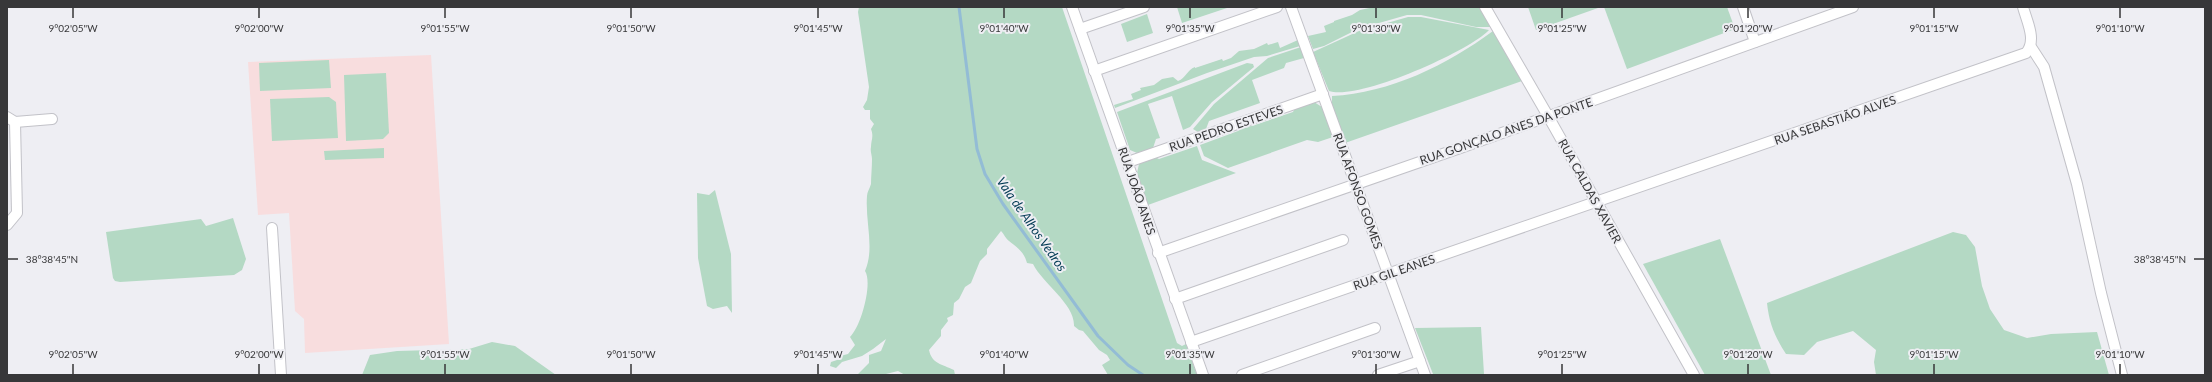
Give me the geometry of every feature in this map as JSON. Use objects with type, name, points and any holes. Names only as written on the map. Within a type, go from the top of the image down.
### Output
[{"type":"street","name":"RUA JOÃO ANES","points":[[1072,7],[1128,162],[1158,253],[1203,375]]},
{"type":"street","points":[[1080,29],[1144,7]]},
{"type":"street","points":[[1094,71],[1277,7]]},
{"type":"street","name":"RUA AFONSO GOMES","points":[[1292,7],[1425,375]]},
{"type":"street","name":"RUA CALDAS XAVIER","points":[[1484,7],[1548,116],[1694,375]]},
{"type":"street","points":[[1743,7],[1755,42]]},
{"type":"street","name":"RUA GONÇALO ANES DA PONTE","points":[[1158,253],[1853,7]]},
{"type":"street","points":[[2023,7],[2032,38],[2031,47],[2044,67],[2077,184],[2101,293],[2122,375]]},
{"type":"street","name":"RUA SEBASTIÃO ALVES","points":[[1597,202],[2026,53],[2031,47]]},
{"type":"street","name":"RUA PEDRO ESTEVES","points":[[1128,162],[1323,94]]},
{"type":"street","points":[[7,225],[17,213],[11,120],[52,119]]},
{"type":"street","name":"RUA GIL EANES","points":[[1191,342],[1597,202]]},
{"type":"street","points":[[272,228],[281,375]]},
{"type":"street","points":[[1176,299],[1343,240]]},
{"type":"street","points":[[1242,375],[1375,328]]},
{"type":"street","points":[[1378,375],[1420,361]]},
{"type":"shaded area","points":[[431,55],[449,344],[305,353],[304,319],[295,311],[289,213],[258,215],[248,62]]},
{"type":"green space","points":[[859,7],[1062,7],[1177,343],[1182,346],[1186,344],[1197,375],[1108,375],[1102,365],[1110,360],[1107,355],[1099,350],[1083,331],[1074,326],[1073,318],[1064,302],[1033,264],[1027,263],[1026,259],[1018,248],[1008,240],[1001,231],[987,249],[987,254],[980,261],[971,283],[965,287],[959,299],[954,303],[953,315],[947,318],[948,321],[941,330],[941,336],[929,350],[930,355],[935,361],[954,370],[955,375],[905,375],[898,371],[882,375],[857,375],[869,363],[869,355],[881,351],[886,339],[862,356],[842,362],[836,368],[830,366],[831,362],[840,359],[840,356],[848,354],[855,345],[850,337],[862,315],[868,285],[865,271],[868,262],[870,244],[867,215],[867,193],[871,184],[871,129],[874,124],[870,119],[870,110],[865,110],[863,107],[867,100],[869,87],[858,12]]},
{"type":"green space","points":[[1177,7],[1226,7],[1227,8],[1182,23]]},
{"type":"green space","points":[[1374,7],[1480,7],[1491,27],[1476,27],[1421,15],[1407,15],[1358,29],[1324,46],[1313,49],[1308,36],[1326,32],[1324,26],[1352,15],[1360,10]]},
{"type":"green space","points":[[1528,7],[1598,7],[1598,8],[1536,30]]},
{"type":"green space","points":[[1604,7],[1727,7],[1735,29],[1627,69]]},
{"type":"green space","points":[[1147,14],[1153,33],[1127,42],[1121,24]]},
{"type":"green space","points":[[1408,17],[1421,17],[1489,30],[1477,39],[1437,62],[1386,82],[1363,89],[1343,92],[1329,91],[1313,52],[1359,31]]},
{"type":"green space","points":[[1493,31],[1522,81],[1345,143],[1332,104],[1332,96],[1354,94],[1375,89],[1417,75],[1457,55]]},
{"type":"green space","points":[[1298,40],[1300,46],[1267,56],[1254,57],[1115,108],[1114,105],[1133,99],[1131,94],[1141,90],[1140,88],[1154,85],[1162,79],[1173,77],[1178,81],[1195,67],[1222,59],[1223,61],[1231,58],[1239,51],[1254,49],[1267,43],[1268,45],[1278,42],[1280,48]]},
{"type":"green space","points":[[1301,47],[1304,58],[1286,63],[1284,68],[1252,80],[1260,103],[1209,121],[1206,129],[1198,132],[1193,129],[1214,104],[1268,58]]},
{"type":"green space","points":[[329,60],[331,88],[260,91],[259,63]]},
{"type":"green space","points":[[1247,63],[1253,64],[1254,67],[1212,102],[1190,127],[1183,130],[1172,96],[1148,104],[1160,138],[1156,139],[1153,148],[1137,153],[1130,150],[1117,112]]},
{"type":"green space","points":[[386,73],[389,133],[383,139],[346,141],[344,75]]},
{"type":"green space","points":[[329,97],[336,102],[338,138],[272,141],[270,99]]},
{"type":"green space","points":[[1314,102],[1322,107],[1333,137],[1318,142],[1307,140],[1228,168],[1204,156],[1200,145],[1238,131],[1241,127],[1252,126],[1293,112],[1295,108]]},
{"type":"green space","points":[[1197,146],[1202,160],[1236,173],[1148,205],[1137,173],[1139,164],[1155,157],[1159,159]]},
{"type":"green space","points":[[384,148],[384,158],[325,160],[324,151]]},
{"type":"green space","points":[[715,190],[731,254],[732,313],[727,306],[713,309],[707,306],[698,258],[697,193],[709,195]]},
{"type":"green space","points":[[233,218],[246,259],[242,270],[234,275],[120,282],[115,281],[113,278],[106,232],[201,219],[206,226]]},
{"type":"green space","points":[[1953,232],[1966,235],[1975,247],[1982,286],[1990,309],[2004,330],[2027,338],[2051,334],[2097,332],[2109,375],[1876,375],[1874,362],[1876,350],[1853,331],[1817,342],[1804,355],[1786,354],[1773,330],[1767,303]]},
{"type":"green space","points":[[1720,239],[1771,375],[1705,375],[1643,264]]},
{"type":"green space","points":[[1481,327],[1484,374],[1433,374],[1415,328]]},
{"type":"green space","points":[[492,342],[515,346],[556,375],[362,375],[370,355],[397,351],[469,349]]},
{"type":"waterway","name":"Vala de Alhos Vedros","points":[[959,7],[977,149],[985,174],[1003,204],[1098,336],[1128,365],[1143,375]]}]
